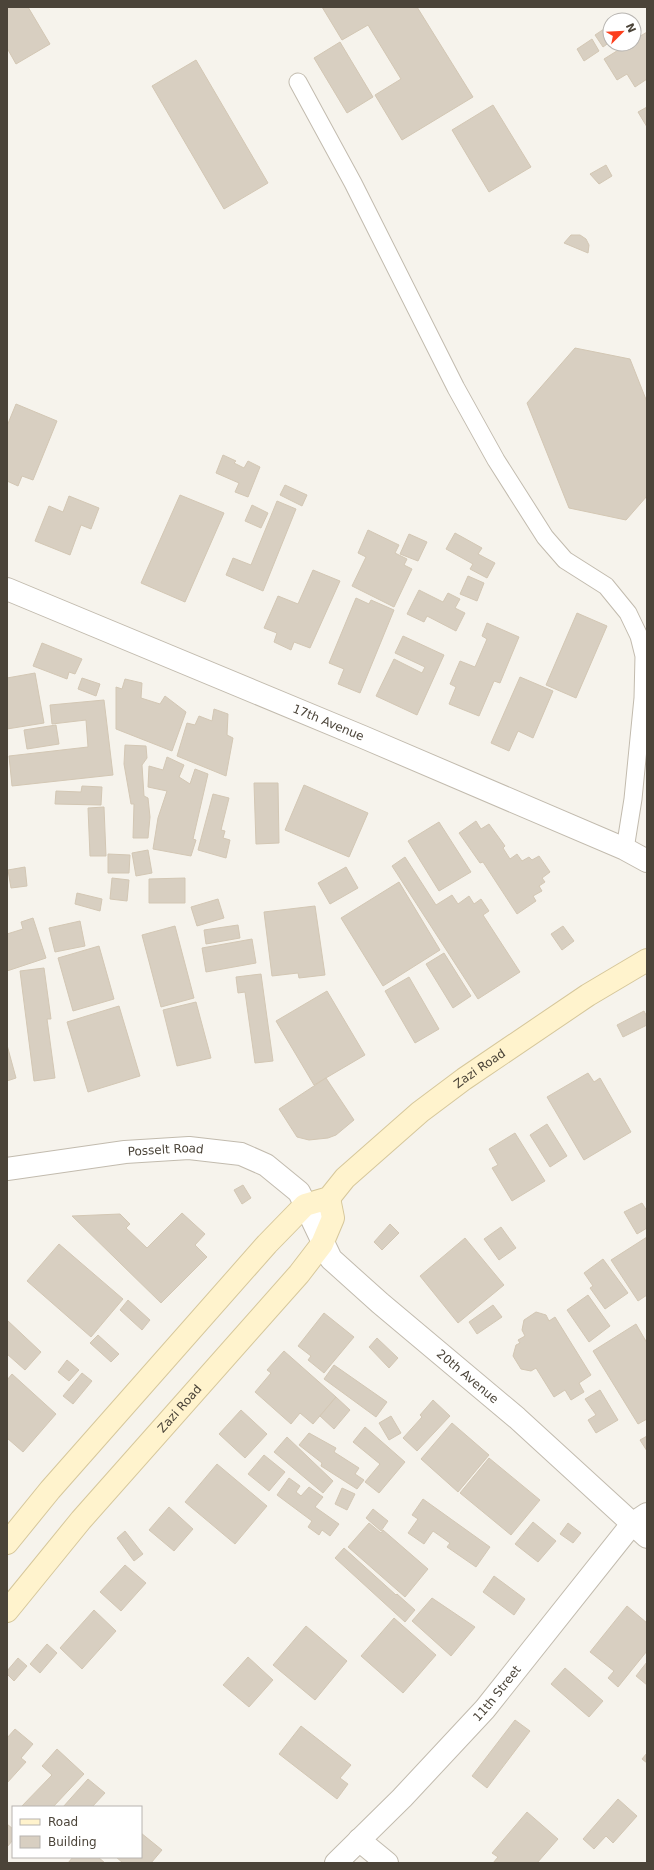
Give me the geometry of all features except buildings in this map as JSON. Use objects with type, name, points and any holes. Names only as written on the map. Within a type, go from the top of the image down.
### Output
[{"type":"street","name":"17th Avenue","points":[[7,589],[363,737],[625,849],[647,861]]},
{"type":"street","name":"Zazi Road","points":[[7,1612],[81,1520],[299,1274],[322,1244],[333,1218],[329,1198],[345,1178],[420,1112],[464,1080],[588,995],[647,960]]},
{"type":"street","name":"Posselt Road","points":[[7,1169],[125,1152],[189,1148],[212,1150],[241,1154],[266,1165],[299,1192],[305,1205]]},
{"type":"street","points":[[7,1543],[50,1490],[256,1256],[305,1205],[329,1198]]},
{"type":"street","name":"20th Avenue","points":[[305,1205],[322,1244],[331,1259],[380,1303],[642,1525]]},
{"type":"street","name":"11th Street","points":[[336,1863],[402,1798],[485,1709],[642,1525]]},
{"type":"street","points":[[359,1840],[388,1863]]},
{"type":"lane","points":[[298,82],[353,182],[456,388],[496,460],[545,537],[565,560],[606,586],[628,613],[639,636],[644,656],[643,698],[633,799],[625,849]]}]
